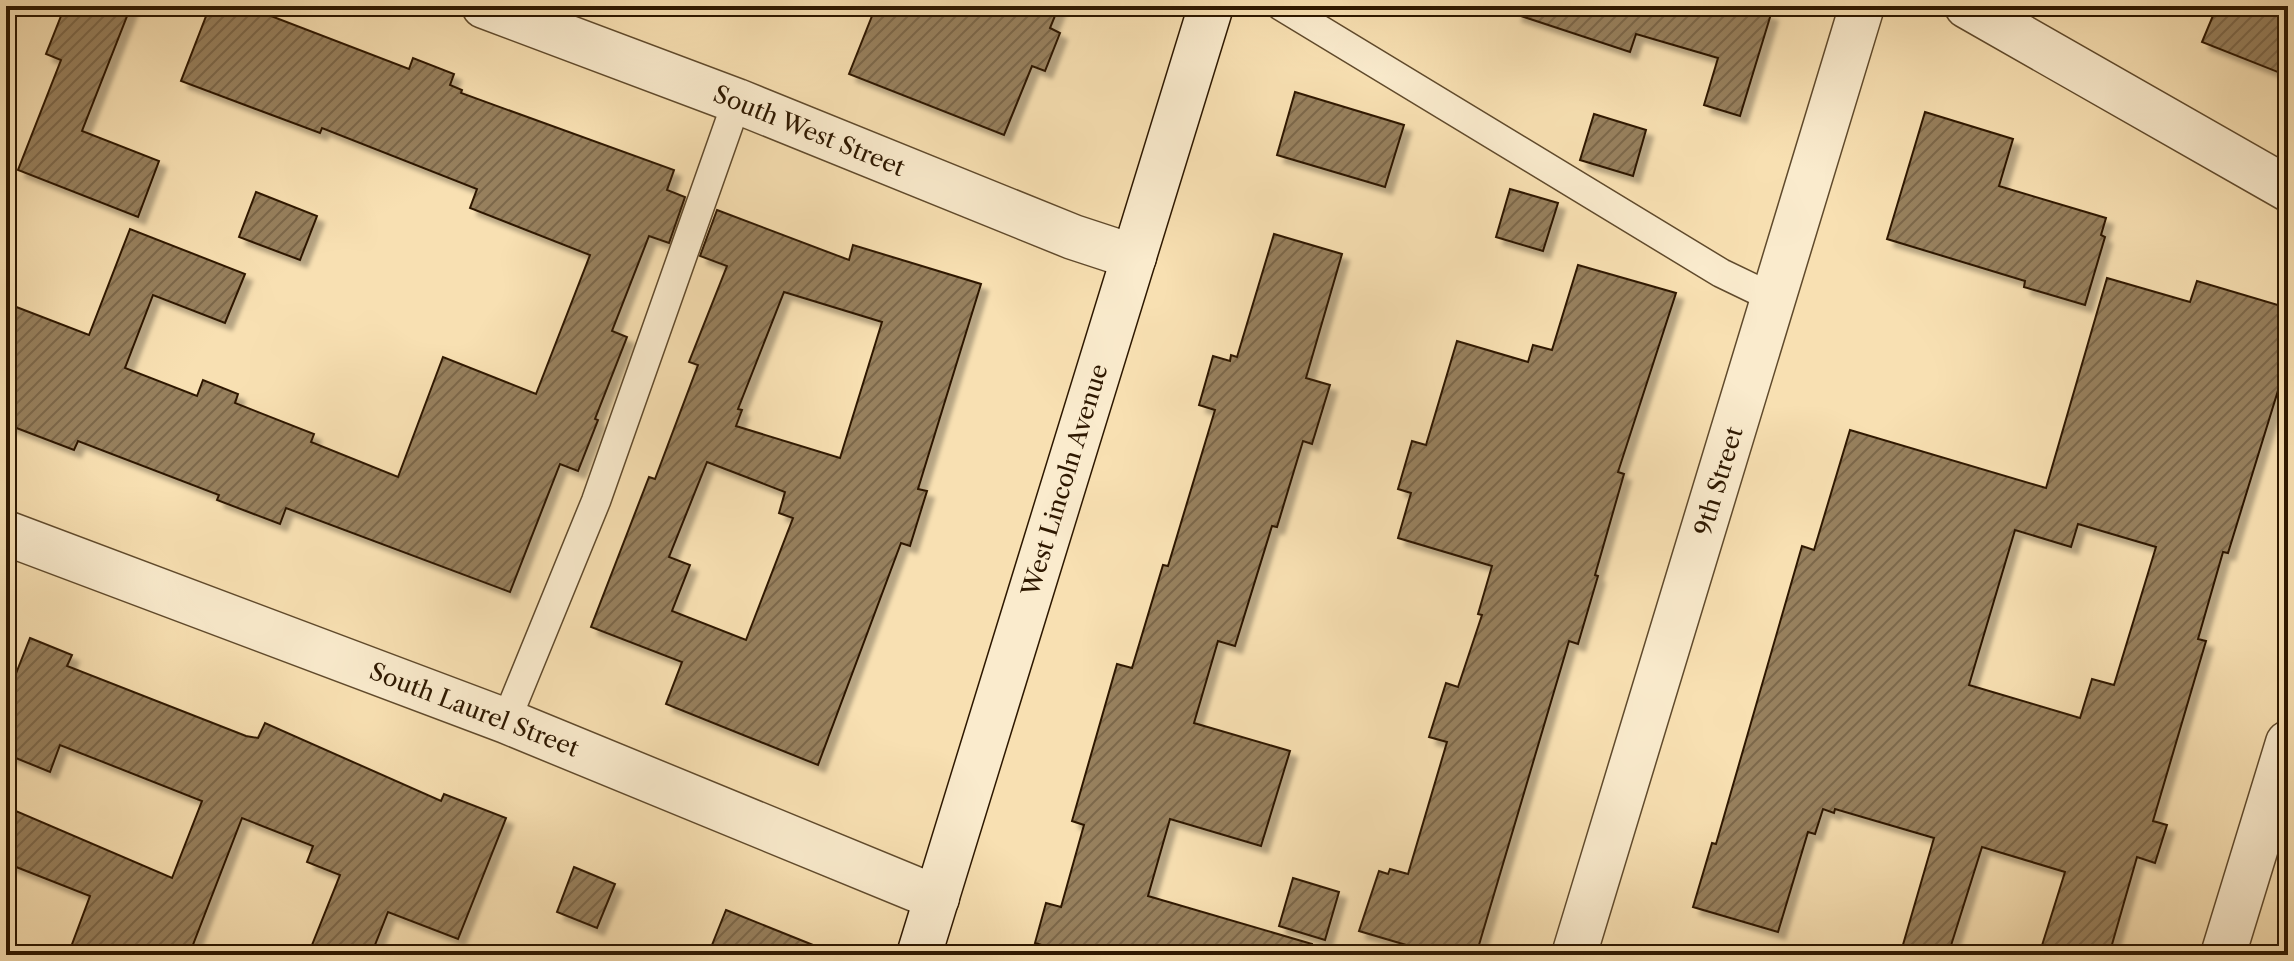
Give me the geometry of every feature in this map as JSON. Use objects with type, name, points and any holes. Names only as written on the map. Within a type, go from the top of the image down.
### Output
[{"type":"street","name":"South West Street","points":[[484,6],[737,101],[1073,237],[1134,257]]},
{"type":"street","name":"West Lincoln Avenue","points":[[919,955],[1211,6]]},
{"type":"street","name":"9th Street","points":[[1574,955],[1862,6]]},
{"type":"street","points":[[1967,6],[2288,189]]},
{"type":"street","name":"South Laurel Street","points":[[6,533],[506,721],[937,898]]},
{"type":"street","points":[[2223,955],[2288,743]]},
{"type":"lane","points":[[1281,6],[1721,273],[1775,299]]},
{"type":"lane","points":[[506,721],[596,501],[737,101]]},
{"type":"building","points":[[65,6],[131,6],[82,131],[159,161],[138,217],[18,170],[61,60],[46,54]]},
{"type":"building","points":[[210,6],[245,6],[409,69],[413,58],[454,74],[450,85],[462,90],[461,93],[674,170],[667,190],[685,197],[669,243],[649,236],[612,331],[627,337],[595,419],[598,420],[578,471],[560,464],[510,592],[286,508],[280,524],[217,500],[219,495],[78,441],[74,450],[6,424],[6,303],[89,335],[130,229],[245,274],[225,323],[153,295],[125,368],[197,396],[203,380],[238,394],[235,403],[314,434],[311,442],[398,477],[443,357],[536,394],[590,255],[470,208],[477,189],[322,128],[320,133],[181,81]]},
{"type":"building","points":[[876,6],[1059,6],[1050,28],[1060,33],[1045,71],[1032,66],[1004,135],[849,74]]},
{"type":"building","points":[[1517,6],[1744,6],[1771,14],[1740,116],[1704,105],[1718,58],[1636,34],[1630,52],[1515,14]]},
{"type":"building","points":[[2217,6],[2288,6],[2288,76],[2202,42]]},
{"type":"building","points":[[1295,92],[1404,125],[1385,187],[1277,155]]},
{"type":"building","points":[[1925,112],[2013,139],[1999,186],[2106,218],[2101,235],[2105,237],[2085,305],[2024,287],[2025,281],[1887,239]]},
{"type":"building","points":[[1594,114],[1646,130],[1633,176],[1580,160]]},
{"type":"building","points":[[1510,189],[1558,203],[1543,251],[1496,237]]},
{"type":"building","points":[[256,192],[317,216],[300,260],[239,237]]},
{"type":"building","points":[[717,210],[849,260],[853,245],[981,284],[918,489],[927,491],[910,546],[901,543],[818,765],[666,704],[682,662],[591,627],[649,477],[655,479],[698,365],[689,362],[727,266],[700,256]],"holes":[[[784,292],[882,322],[840,458],[736,426],[742,410],[738,409]],[[707,462],[785,492],[779,513],[793,518],[746,640],[672,611],[690,565],[669,557]]]},
{"type":"building","points":[[1274,234],[1342,254],[1306,378],[1330,385],[1312,444],[1303,441],[1277,527],[1272,526],[1235,646],[1218,641],[1194,723],[1290,751],[1261,846],[1170,819],[1148,896],[1312,944],[1310,955],[1046,955],[1048,947],[1035,943],[1046,903],[1061,907],[1084,825],[1072,821],[1117,664],[1132,668],[1163,565],[1168,566],[1215,410],[1199,405],[1213,356],[1230,361],[1231,355],[1237,357]]},
{"type":"building","points":[[1578,265],[1676,293],[1618,472],[1624,474],[1578,644],[1569,641],[1476,955],[1440,955],[1359,931],[1379,871],[1388,874],[1390,869],[1408,874],[1447,742],[1429,737],[1446,683],[1458,687],[1482,615],[1478,614],[1492,566],[1398,538],[1411,493],[1398,489],[1412,441],[1426,445],[1457,341],[1528,362],[1533,345],[1552,350]]},
{"type":"building","points":[[2107,278],[2190,302],[2197,281],[2288,308],[2288,358],[2228,553],[2223,552],[2198,639],[2206,641],[2153,821],[2167,825],[2155,863],[2137,857],[2109,955],[2039,955],[2065,872],[1982,847],[1948,955],[1900,955],[1934,838],[1835,809],[1834,813],[1823,809],[1815,834],[1808,832],[1778,932],[1693,907],[1712,843],[1716,844],[1802,546],[1814,550],[1850,430],[2046,488]],"holes":[[[2078,524],[2156,547],[2114,685],[2092,679],[2080,718],[1969,685],[2015,530],[2071,547]]]},
{"type":"building","points":[[30,638],[72,655],[67,666],[246,736],[258,738],[265,723],[441,801],[444,794],[506,818],[458,939],[388,912],[371,955],[308,955],[340,875],[307,862],[313,846],[242,818],[189,955],[68,955],[90,896],[6,863],[6,836],[16,811],[172,878],[202,801],[60,745],[50,772],[6,754],[6,699]]},
{"type":"building","points":[[574,867],[615,884],[597,928],[557,912]]},
{"type":"building","points":[[1293,878],[1339,892],[1325,940],[1279,926]]},
{"type":"building","points":[[726,910],[833,953],[833,955],[708,955]]}]
